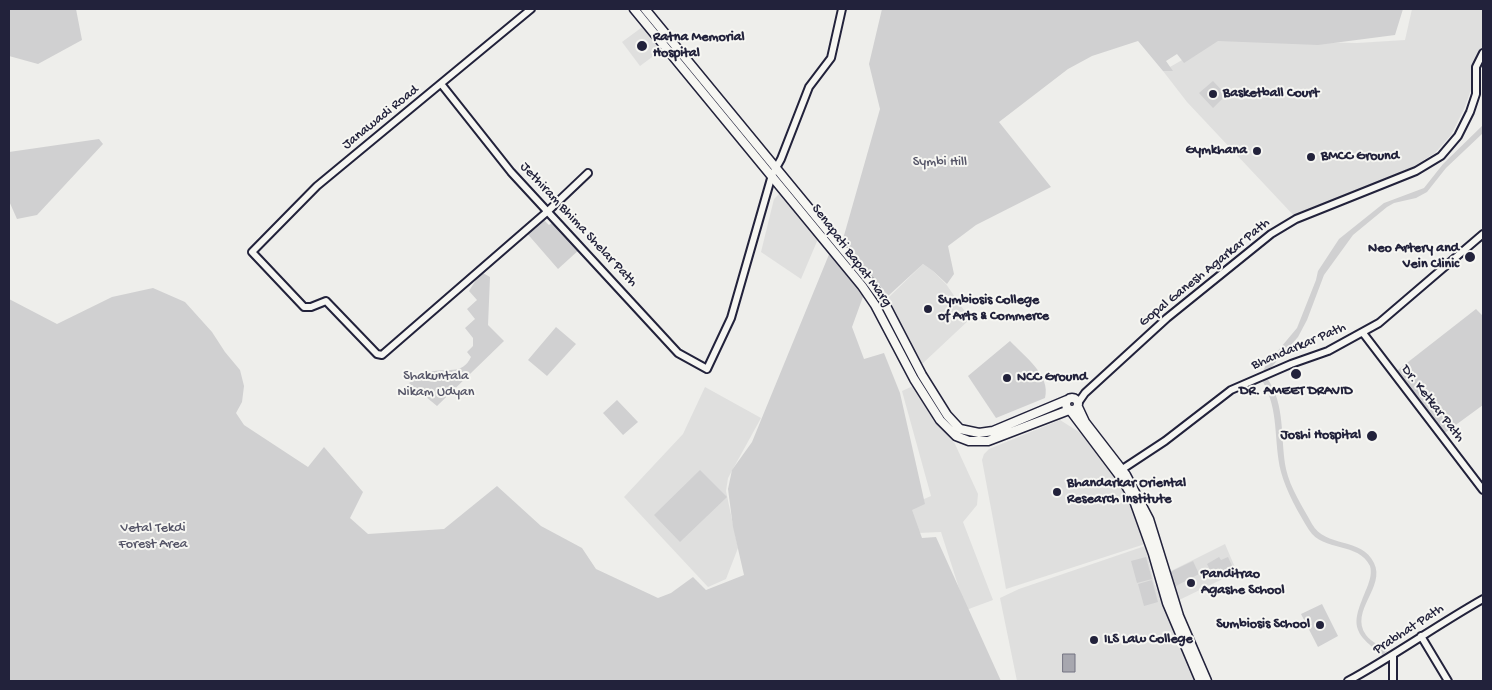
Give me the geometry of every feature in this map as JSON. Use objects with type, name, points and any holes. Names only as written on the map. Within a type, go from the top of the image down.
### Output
[{"type":"main road","name":"Senapati Bapat Marg","points":[[634,9],[772,175],[875,305],[914,379],[950,432],[969,441],[988,441],[1073,405]]},
{"type":"main road","name":"Senapati Bapat Marg","points":[[645,9],[776,166],[877,292],[922,375],[956,425],[970,432],[986,432],[1073,405]]},
{"type":"main road","points":[[1073,405],[1150,519],[1179,616],[1207,681]]},
{"type":"main road","points":[[1119,471],[1137,508],[1167,602],[1200,681]]},
{"type":"street","name":"Janawadi Road","points":[[532,9],[317,186],[252,252],[304,307],[311,307],[326,301],[377,354],[382,355],[548,211]]},
{"type":"street","points":[[772,175],[781,159],[809,87],[831,58],[842,9]]},
{"type":"street","name":"Gopal Ganesh Agarkar Path","points":[[1073,405],[1167,318],[1271,234],[1296,219],[1416,170],[1440,156],[1458,136],[1470,112],[1476,94],[1476,68],[1483,53]]},
{"type":"street","name":"Jethiram Bhima Shelar Path","points":[[442,85],[498,157],[678,353],[707,370],[731,318],[772,175]]},
{"type":"street","points":[[548,211],[588,173]]},
{"type":"street","name":"Bhandarkar Path","points":[[1119,471],[1165,441],[1231,390],[1328,351],[1363,333],[1404,304],[1483,234]]},
{"type":"street","name":"Dr. Ketkar Path","points":[[1363,333],[1483,490]]},
{"type":"street","name":"Prabhat Path","points":[[1348,681],[1393,656],[1421,636],[1483,599]]},
{"type":"street","points":[[1421,636],[1448,681]]},
{"type":"street","points":[[1393,656],[1393,681]]},
{"type":"shaded area","points":[[1412,9],[1483,9],[1483,51],[1472,74],[1472,87],[1464,109],[1451,135],[1435,153],[1400,175],[1296,218],[1187,102],[1163,71],[1217,40],[1357,43],[1405,40]]},
{"type":"shaded area","name":"Ratna Memorial Hospital","points":[[645,25],[663,49],[640,66],[622,42]]},
{"type":"shaded area","points":[[779,194],[818,239],[801,279],[761,252],[774,199]]},
{"type":"shaded area","name":"Symbiosis College of Arts & Commerce","points":[[923,264],[946,284],[970,319],[921,365],[888,298]]},
{"type":"shaded area","points":[[913,386],[932,418],[955,444],[978,494],[977,505],[963,522],[993,600],[966,610],[941,532],[918,533],[908,506],[931,496],[902,391]]},
{"type":"shaded area","points":[[705,387],[761,418],[728,478],[726,491],[738,548],[726,579],[708,587],[624,497],[683,434]]},
{"type":"shaded area","name":"Bhandarkar Oriental Research Institute","points":[[1060,420],[1079,432],[1117,477],[1134,507],[1145,544],[1006,589],[982,460],[984,454],[989,449]]},
{"type":"shaded area","name":"Panditrao Agashe School","points":[[1225,544],[1237,572],[1175,602],[1167,573]]},
{"type":"shaded area","name":"ILS Law College","points":[[1145,546],[1154,583],[1198,681],[1017,681],[1000,598],[1019,589]]},
{"type":"shaded area","points":[[1063,654],[1075,654],[1075,672],[1063,672]]},
{"type":"green space","points":[[9,9],[76,9],[82,40],[38,64],[9,56]]},
{"type":"green space","name":"Symbi Hill","points":[[882,9],[1403,9],[1395,35],[1318,45],[1218,41],[1184,63],[1177,54],[1166,61],[1173,71],[1163,71],[1138,41],[1092,56],[1068,69],[999,122],[1051,187],[976,225],[948,246],[954,274],[947,284],[923,264],[888,296],[843,239],[880,109],[869,64]]},
{"type":"green space","name":"Basketball Court","points":[[1213,81],[1226,95],[1213,108],[1199,93]]},
{"type":"green space","points":[[1483,125],[1483,133],[1446,168],[1427,192],[1416,198],[1394,203],[1387,207],[1353,235],[1324,275],[1307,320],[1298,337],[1268,371],[1261,375],[1266,365],[1297,328],[1318,271],[1339,239],[1384,203],[1424,188],[1443,164]]},
{"type":"green space","points":[[99,139],[103,144],[37,215],[17,219],[9,201],[9,152]]},
{"type":"green space","points":[[541,217],[549,225],[555,221],[580,249],[558,269],[525,231]]},
{"type":"green space","name":"Vetal Tekdi Forest Area","points":[[830,252],[864,294],[852,327],[864,359],[884,353],[900,393],[925,504],[912,510],[922,538],[936,537],[1001,681],[9,681],[9,299],[57,324],[112,297],[153,288],[185,302],[212,332],[240,370],[244,386],[242,402],[236,413],[244,425],[308,467],[324,447],[363,492],[350,518],[368,534],[444,529],[497,486],[541,526],[582,548],[596,569],[658,598],[671,593],[693,577],[706,590],[744,575],[733,527],[728,489],[732,470],[752,442]]},
{"type":"green space","name":"Shakuntala Nikam Udyan","points":[[481,272],[490,277],[488,325],[504,341],[437,406],[409,383],[427,373],[463,367],[471,357],[467,352],[473,346],[473,338],[465,328],[475,319],[467,309],[477,300],[469,291]]},
{"type":"green space","points":[[1476,309],[1483,316],[1483,405],[1442,435],[1394,373]]},
{"type":"green space","points":[[556,327],[576,344],[547,376],[528,360]]},
{"type":"green space","name":"NCC Ground","points":[[1010,341],[1041,374],[1046,390],[1045,398],[996,418],[968,376]]},
{"type":"green space","points":[[1267,378],[1273,388],[1280,410],[1284,457],[1290,483],[1312,524],[1325,537],[1361,549],[1374,563],[1375,581],[1364,608],[1362,626],[1366,635],[1373,642],[1387,651],[1383,655],[1364,639],[1359,632],[1357,624],[1359,608],[1370,578],[1370,566],[1365,558],[1358,553],[1323,542],[1315,537],[1301,517],[1286,487],[1279,460],[1274,414],[1268,392],[1262,380]]},
{"type":"green space","points":[[617,400],[638,422],[623,435],[603,413]]},
{"type":"green space","points":[[700,470],[727,497],[680,542],[654,515]]},
{"type":"green space","points":[[1146,557],[1152,579],[1137,583],[1131,561]]},
{"type":"green space","points":[[1219,557],[1221,560],[1228,557],[1234,570],[1215,580],[1207,564]]},
{"type":"green space","points":[[1193,561],[1199,574],[1174,587],[1168,573]]},
{"type":"green space","points":[[1152,580],[1158,602],[1144,606],[1138,584]]},
{"type":"green space","name":"Sumbiosis School","points":[[1322,604],[1338,636],[1318,647],[1301,614]]},
{"type":"place","name":"Ratna Memorial Hospital","points":[[642,46]]},
{"type":"place","name":"Basketball Court","points":[[1213,94]]},
{"type":"place","name":"Gymkhana","points":[[1257,151]]},
{"type":"place","name":"BMCC Ground","points":[[1311,157]]},
{"type":"place","name":"Neo Artery and Vein Clinic","points":[[1470,257]]},
{"type":"place","name":"Symbiosis College of Arts & Commerce","points":[[928,309]]},
{"type":"place","name":"DR. AMEET DRAVID","points":[[1296,374]]},
{"type":"place","name":"NCC Ground","points":[[1007,378]]},
{"type":"place","name":"Joshi Hospital","points":[[1372,436]]},
{"type":"place","name":"Bhandarkar Oriental Research Institute","points":[[1057,492]]},
{"type":"place","name":"Panditrao Agashe School","points":[[1191,583]]},
{"type":"place","name":"Sumbiosis School","points":[[1320,625]]},
{"type":"place","name":"ILS Law College","points":[[1094,640]]}]
